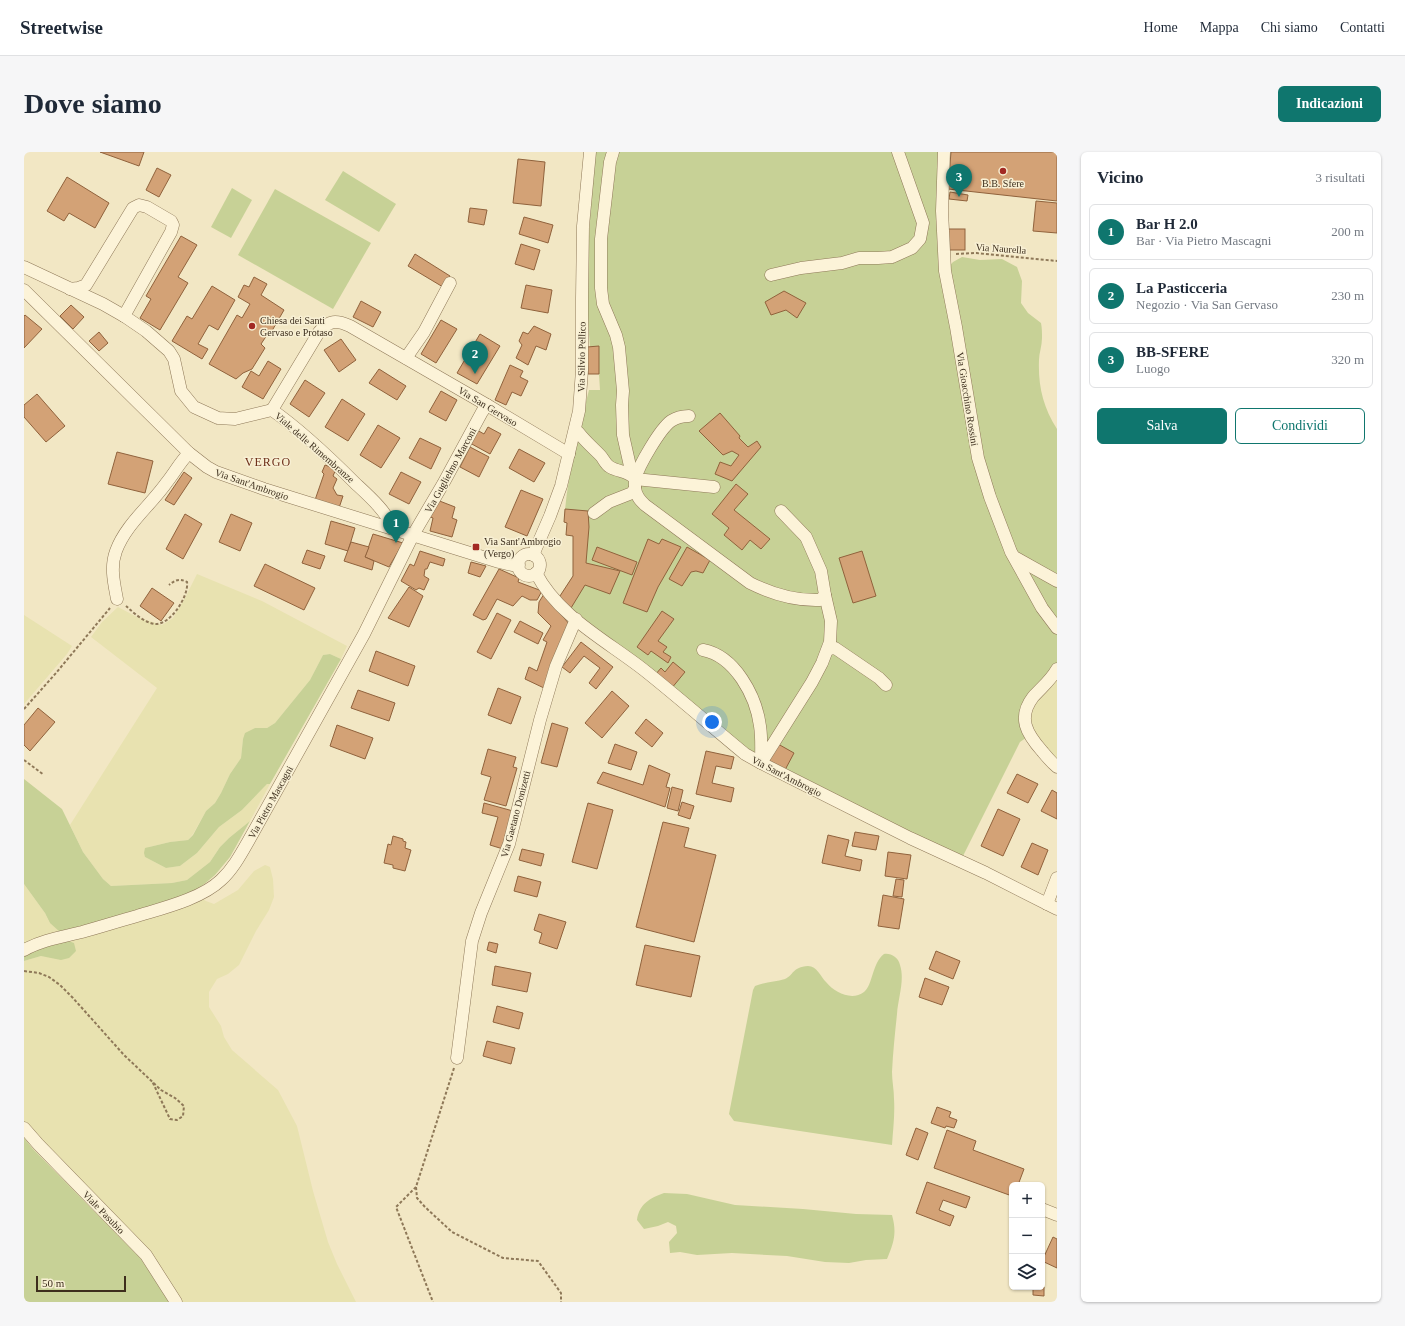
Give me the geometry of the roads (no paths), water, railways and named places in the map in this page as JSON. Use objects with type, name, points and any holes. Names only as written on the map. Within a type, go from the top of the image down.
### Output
[{"type":"street","name":"Via Silvio Pellico","points":[[533,555],[561,486],[579,411],[581,391],[583,226],[590,152]]},
{"type":"street","points":[[614,152],[610,162],[601,239],[600,280],[603,304],[616,335],[619,347],[623,391],[623,435],[636,493],[645,505],[750,583],[768,592],[789,598],[820,600],[825,595]]},
{"type":"street","points":[[771,275],[801,268],[842,263],[859,258],[892,256],[912,248],[920,239],[922,223],[898,152]]},
{"type":"street","name":"Via Gioacchino Rossini","points":[[944,152],[942,211],[943,254],[978,458],[990,497],[1011,552],[1016,558],[1042,608],[1057,628]]},
{"type":"street","points":[[70,289],[86,285],[133,208],[139,205],[147,207],[171,221],[173,225],[171,232],[124,316]]},
{"type":"street","name":"Viale delle Rimembranze","points":[[24,267],[124,316],[146,331],[170,351],[174,359],[181,391],[194,407],[218,418],[235,419],[272,410],[336,464],[380,508],[388,517],[394,529]]},
{"type":"street","points":[[406,358],[424,332],[450,283]]},
{"type":"street","name":"Via Sant'Ambrogio","points":[[24,290],[189,453],[207,467],[226,476],[413,535],[499,562],[519,565]]},
{"type":"street","name":"Via San Gervaso","points":[[272,410],[319,332],[324,326],[338,321],[350,326],[488,405],[569,454]]},
{"type":"street","name":"Via Guglielmo Marconi","points":[[413,535],[443,484],[482,412],[488,405]]},
{"type":"street","points":[[594,513],[609,502],[632,493],[638,470],[663,429],[671,421],[680,417],[689,416]]},
{"type":"street","points":[[578,432],[610,467],[634,481],[714,488]]},
{"type":"street","points":[[118,599],[112,574],[116,551],[130,527],[167,482],[179,463],[189,453]]},
{"type":"street","points":[[761,764],[812,682],[822,663],[830,642],[831,620],[821,571],[806,537],[781,511]]},
{"type":"street","name":"Via Pietro Mascagni","points":[[24,950],[36,944],[180,903],[203,892],[220,881],[237,861],[301,747],[364,634],[413,535]]},
{"type":"street","points":[[527,554],[533,555],[537,557],[540,567],[536,573],[530,575],[523,573],[519,568],[521,558],[527,554]]},
{"type":"street","points":[[1016,558],[1057,581]]},
{"type":"street","name":"Via Sant'Ambrogio","points":[[536,573],[544,587],[558,604],[644,670],[745,754],[761,764],[1052,907]]},
{"type":"street","name":"Via Gaetano Donizetti","points":[[457,1058],[472,941],[509,844],[540,720],[556,666],[576,619]]},
{"type":"street","points":[[828,648],[835,648],[879,678],[886,685]]},
{"type":"street","points":[[702,650],[717,654],[732,667],[746,688],[757,712],[760,726],[761,764]]},
{"type":"street","points":[[1057,669],[1032,699],[1026,710],[1025,717],[1026,729],[1032,739],[1057,767]]},
{"type":"street","points":[[1052,907],[1057,878]]},
{"type":"street","name":"Viale Pasubio","points":[[24,1128],[43,1150],[146,1255],[176,1302]]},
{"type":"street","points":[[1045,1210],[1057,1215]]},
{"type":"place","name":"B.B. Sfere","points":[[1003,171]]},
{"type":"place","name":"BB-SFERE","points":[[959,197]]},
{"type":"place","name":"Chiesa dei Santi Gervaso e Protaso","points":[[252,326]]},
{"type":"place","name":"La Pasticceria","points":[[475,374]]},
{"type":"place","name":"Bar H 2.0","points":[[396,543]]},
{"type":"place","name":"Via Sant'Ambrogio (Vergo)","points":[[476,547]]},
{"type":"district","name":"VERGO","points":[[268,462]]}]
